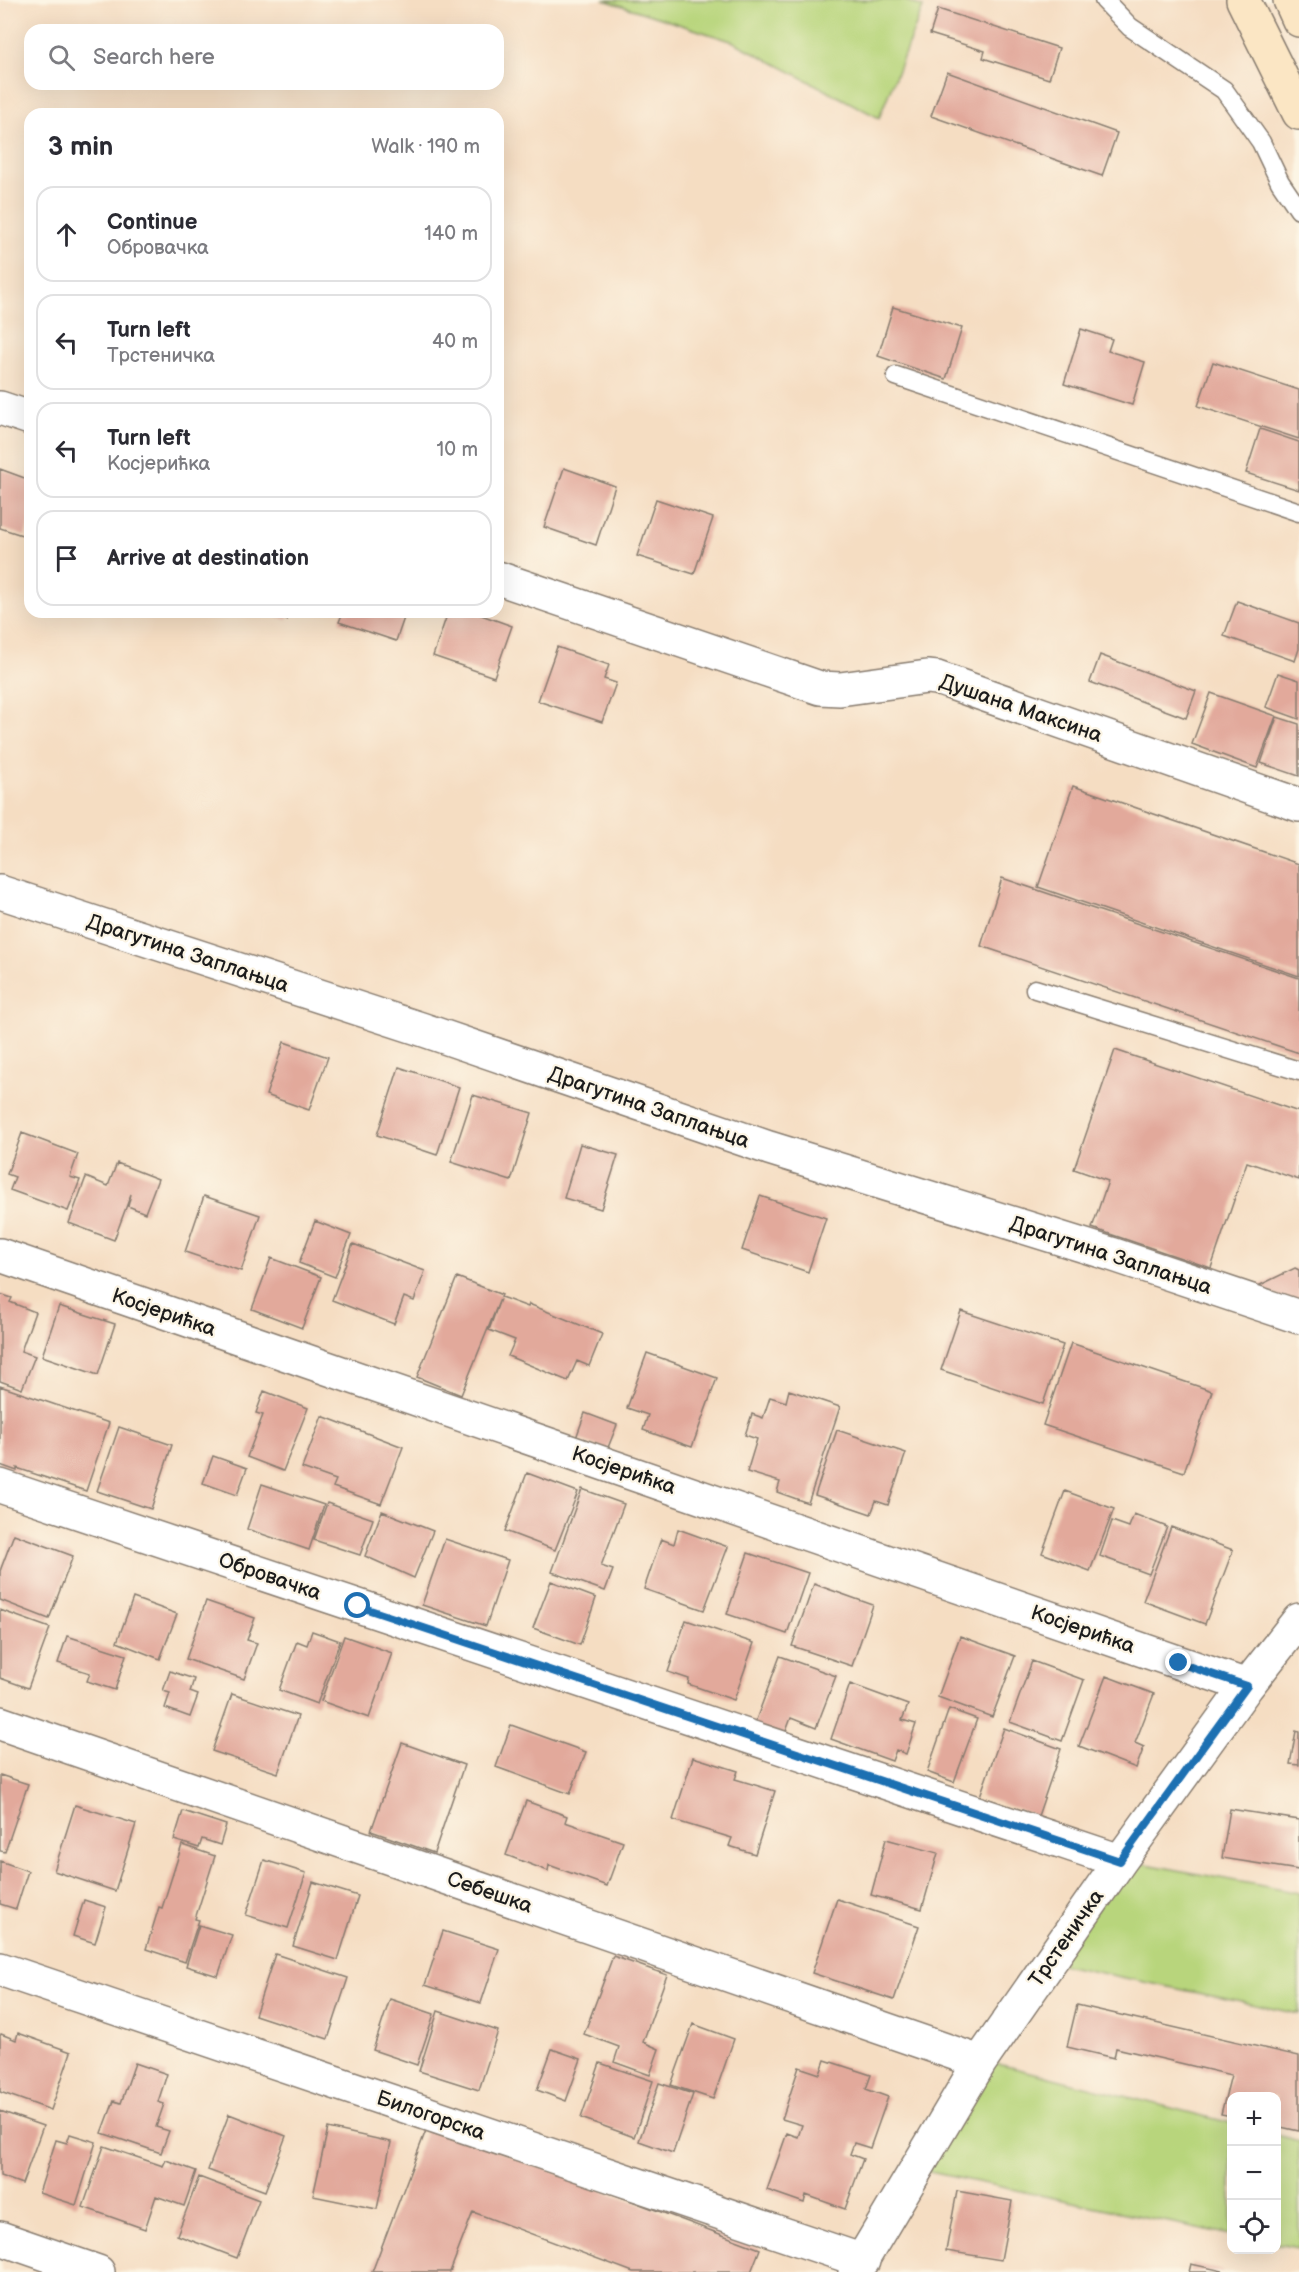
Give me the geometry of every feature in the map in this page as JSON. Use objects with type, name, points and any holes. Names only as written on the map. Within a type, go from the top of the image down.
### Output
[{"type":"main road","points":[[1243,0],[1299,113]]},
{"type":"main road","points":[[1290,0],[1299,20]]},
{"type":"street","points":[[0,408],[24,416]]},
{"type":"street","name":"Душана Максина","points":[[504,580],[820,688],[840,689],[927,677],[937,678],[1299,805]]},
{"type":"street","name":"Драгутина Заплањца","points":[[0,892],[421,1029],[769,1148],[1111,1254],[1299,1317]]},
{"type":"street","name":"Косјерићка","points":[[0,1255],[1247,1686]]},
{"type":"street","name":"Обровачка","points":[[0,1486],[1120,1861]]},
{"type":"street","name":"Трстеничка","points":[[859,2267],[980,2062],[1120,1861],[1247,1686],[1299,1620]]},
{"type":"street","name":"Себешка","points":[[0,1723],[980,2062]]},
{"type":"street","name":"Билогорска","points":[[0,1969],[859,2267]]},
{"type":"street","points":[[0,2238],[98,2272]]},
{"type":"lane","points":[[1104,0],[1130,27],[1224,90],[1261,142],[1280,182],[1299,210]]},
{"type":"lane","points":[[896,376],[1299,512]]},
{"type":"lane","points":[[1035,989],[1299,1071]]},
{"type":"green space","points":[[604,0],[904,0],[923,7],[879,118],[734,42]]},
{"type":"green space","points":[[1130,1861],[1299,1893],[1299,2014],[1058,1964]]},
{"type":"green space","points":[[990,2062],[1227,2122],[1227,2234],[925,2171]]},
{"type":"green space","points":[[1281,2136],[1299,2141],[1299,2248],[1281,2245]]},
{"type":"building","points":[[938,9],[1059,48],[1049,79],[983,58],[985,51],[930,34]]},
{"type":"building","points":[[947,72],[1117,133],[1102,176],[931,116]]},
{"type":"building","points":[[893,307],[962,328],[946,379],[878,356]]},
{"type":"building","points":[[1081,329],[1112,339],[1108,351],[1145,362],[1132,405],[1064,384]]},
{"type":"building","points":[[1213,362],[1299,390],[1299,439],[1198,406]]},
{"type":"building","points":[[1260,429],[1299,442],[1299,490],[1246,473]]},
{"type":"building","points":[[564,468],[615,486],[596,545],[544,527]]},
{"type":"building","points":[[0,469],[24,478],[24,536],[0,528]]},
{"type":"building","points":[[656,499],[713,518],[694,574],[637,556]]},
{"type":"building","points":[[1237,601],[1299,623],[1299,649],[1295,661],[1224,636]]},
{"type":"building","points":[[341,618],[404,618],[396,641],[339,622]]},
{"type":"building","points":[[446,618],[490,618],[512,626],[494,677],[433,656]]},
{"type":"building","points":[[557,647],[609,665],[604,679],[616,683],[602,722],[538,701]]},
{"type":"building","points":[[1100,655],[1196,691],[1186,718],[1090,682]]},
{"type":"building","points":[[1278,673],[1299,680],[1299,719],[1266,707]]},
{"type":"building","points":[[1211,693],[1276,716],[1257,768],[1192,744]]},
{"type":"building","points":[[1277,717],[1299,724],[1299,776],[1261,763]]},
{"type":"building","points":[[1073,786],[1299,864],[1299,976],[1038,887]]},
{"type":"building","points":[[1002,878],[1299,978],[1299,1053],[981,946]]},
{"type":"building","points":[[284,1042],[328,1057],[309,1110],[266,1095]]},
{"type":"building","points":[[1115,1050],[1299,1112],[1299,1180],[1247,1162],[1211,1268],[1092,1228],[1108,1181],[1074,1169]]},
{"type":"building","points":[[399,1067],[459,1087],[437,1155],[377,1135]]},
{"type":"building","points":[[473,1095],[532,1113],[511,1181],[451,1162]]},
{"type":"building","points":[[22,1133],[78,1154],[70,1177],[80,1180],[68,1211],[10,1190],[15,1177],[7,1174]]},
{"type":"building","points":[[580,1144],[618,1155],[601,1209],[564,1198]]},
{"type":"building","points":[[117,1163],[158,1179],[145,1213],[128,1206],[131,1194],[114,1240],[69,1223],[86,1177],[108,1186]]},
{"type":"building","points":[[204,1196],[260,1215],[241,1271],[185,1252]]},
{"type":"building","points":[[760,1196],[826,1218],[808,1272],[742,1250]]},
{"type":"building","points":[[315,1221],[351,1235],[335,1277],[299,1263]]},
{"type":"building","points":[[353,1244],[425,1271],[414,1301],[404,1297],[394,1324],[332,1300]]},
{"type":"building","points":[[271,1258],[321,1277],[302,1328],[252,1309]]},
{"type":"building","points":[[1295,1268],[1299,1270],[1299,1304],[1254,1288]]},
{"type":"building","points":[[457,1277],[502,1295],[501,1297],[528,1307],[529,1304],[602,1334],[589,1366],[577,1361],[568,1381],[508,1356],[515,1340],[489,1330],[500,1299],[461,1395],[417,1377]]},
{"type":"building","points":[[0,1294],[12,1298],[10,1302],[35,1312],[21,1351],[35,1356],[22,1389],[0,1381]]},
{"type":"building","points":[[59,1306],[115,1324],[98,1375],[42,1356]]},
{"type":"building","points":[[961,1311],[1063,1345],[1043,1404],[941,1370]]},
{"type":"building","points":[[1071,1343],[1212,1391],[1184,1472],[1043,1425]]},
{"type":"building","points":[[647,1353],[717,1378],[692,1447],[643,1430],[648,1415],[627,1408]]},
{"type":"building","points":[[0,1386],[109,1423],[86,1491],[17,1468],[17,1471],[0,1465]]},
{"type":"building","points":[[789,1390],[840,1407],[808,1503],[777,1492],[780,1482],[747,1472],[757,1439],[745,1435],[752,1414],[763,1418],[770,1397],[786,1402]]},
{"type":"building","points":[[264,1391],[308,1408],[283,1471],[247,1457],[263,1415],[256,1413]]},
{"type":"building","points":[[585,1413],[617,1425],[607,1450],[576,1438]]},
{"type":"building","points":[[322,1416],[403,1447],[381,1504],[333,1487],[336,1480],[302,1468]]},
{"type":"building","points":[[119,1427],[172,1445],[151,1509],[97,1491]]},
{"type":"building","points":[[837,1430],[906,1453],[888,1505],[876,1501],[871,1514],[815,1495]]},
{"type":"building","points":[[213,1456],[247,1468],[237,1495],[203,1483]]},
{"type":"building","points":[[527,1473],[578,1492],[555,1550],[505,1531]]},
{"type":"building","points":[[262,1484],[324,1505],[309,1550],[247,1529]]},
{"type":"building","points":[[582,1489],[624,1504],[601,1566],[613,1570],[605,1591],[552,1572]]},
{"type":"building","points":[[1065,1491],[1114,1509],[1090,1571],[1042,1553]]},
{"type":"building","points":[[327,1503],[373,1519],[360,1555],[314,1540]]},
{"type":"building","points":[[382,1511],[433,1531],[414,1578],[365,1556]]},
{"type":"building","points":[[1134,1514],[1167,1527],[1149,1574],[1100,1556],[1112,1521],[1129,1527]]},
{"type":"building","points":[[1171,1527],[1233,1550],[1205,1624],[1143,1601]]},
{"type":"building","points":[[678,1529],[728,1547],[704,1610],[644,1589],[661,1539],[674,1544]]},
{"type":"building","points":[[14,1534],[73,1556],[49,1619],[0,1600],[0,1571]]},
{"type":"building","points":[[445,1539],[508,1560],[486,1626],[422,1605]]},
{"type":"building","points":[[748,1553],[808,1573],[787,1634],[727,1614]]},
{"type":"building","points":[[551,1581],[596,1598],[580,1645],[533,1628]]},
{"type":"building","points":[[814,1584],[873,1605],[852,1666],[792,1646]]},
{"type":"building","points":[[133,1598],[177,1614],[160,1659],[117,1642]]},
{"type":"building","points":[[206,1601],[255,1618],[247,1640],[257,1643],[244,1679],[186,1659]]},
{"type":"building","points":[[0,1610],[50,1628],[28,1688],[0,1678]]},
{"type":"building","points":[[686,1620],[754,1643],[734,1700],[688,1684],[689,1679],[668,1672]]},
{"type":"building","points":[[312,1631],[340,1641],[317,1704],[279,1690],[297,1641],[307,1645]]},
{"type":"building","points":[[67,1636],[126,1655],[115,1690],[87,1681],[90,1673],[58,1663]]},
{"type":"building","points":[[344,1636],[392,1653],[369,1718],[321,1701]]},
{"type":"building","points":[[960,1636],[1015,1656],[992,1717],[938,1697]]},
{"type":"building","points":[[780,1656],[836,1676],[816,1728],[791,1718],[783,1739],[753,1728]]},
{"type":"building","points":[[1032,1661],[1084,1680],[1062,1741],[1010,1722]]},
{"type":"building","points":[[170,1671],[194,1679],[190,1692],[198,1695],[190,1717],[165,1708],[170,1693],[163,1691]]},
{"type":"building","points":[[1106,1676],[1154,1694],[1135,1743],[1144,1747],[1136,1768],[1079,1746]]},
{"type":"building","points":[[850,1684],[908,1705],[902,1720],[916,1724],[906,1754],[896,1750],[892,1761],[831,1739]]},
{"type":"building","points":[[232,1694],[298,1716],[278,1773],[212,1751]]},
{"type":"building","points":[[949,1709],[977,1719],[954,1782],[927,1772]]},
{"type":"building","points":[[511,1725],[586,1752],[570,1794],[496,1767]]},
{"type":"building","points":[[1004,1728],[1061,1749],[1038,1816],[980,1796]]},
{"type":"building","points":[[1296,1731],[1299,1732],[1299,1765],[1290,1764]]},
{"type":"building","points":[[402,1743],[464,1765],[434,1853],[371,1831]]},
{"type":"building","points":[[693,1757],[738,1771],[735,1779],[775,1791],[755,1854],[729,1846],[732,1838],[673,1820]]},
{"type":"building","points":[[0,1775],[28,1784],[5,1852],[0,1851]]},
{"type":"building","points":[[526,1801],[567,1816],[565,1822],[623,1842],[607,1886],[549,1865],[548,1871],[506,1855]]},
{"type":"building","points":[[75,1805],[136,1824],[115,1891],[54,1871]]},
{"type":"building","points":[[1230,1809],[1299,1820],[1299,1870],[1222,1858]]},
{"type":"building","points":[[183,1811],[226,1825],[220,1845],[202,1839],[199,1848],[174,1840]]},
{"type":"building","points":[[886,1839],[938,1853],[922,1909],[871,1895]]},
{"type":"building","points":[[182,1845],[215,1856],[195,1919],[199,1920],[185,1962],[146,1949]]},
{"type":"building","points":[[264,1860],[306,1873],[288,1928],[246,1915]]},
{"type":"building","points":[[0,1861],[28,1871],[16,1909],[0,1904]]},
{"type":"building","points":[[313,1882],[358,1896],[338,1960],[293,1946]]},
{"type":"building","points":[[837,1899],[919,1926],[894,2000],[812,1973]]},
{"type":"building","points":[[84,1900],[106,1907],[95,1943],[73,1936]]},
{"type":"building","points":[[199,1925],[232,1935],[218,1976],[186,1966]]},
{"type":"building","points":[[443,1931],[499,1949],[481,2003],[425,1985]]},
{"type":"building","points":[[275,1954],[348,1978],[328,2039],[255,2015]]},
{"type":"building","points":[[613,1956],[667,1975],[643,2042],[659,2049],[650,2075],[614,2062],[619,2047],[584,2034]]},
{"type":"building","points":[[390,1999],[434,2014],[417,2065],[373,2050]]},
{"type":"building","points":[[1077,2005],[1299,2056],[1299,2131],[1281,2127],[1281,2092],[1227,2092],[1227,2115],[1221,2114],[1231,2075],[1116,2048],[1114,2058],[1067,2047]]},
{"type":"building","points":[[438,2011],[498,2031],[479,2090],[419,2071]]},
{"type":"building","points":[[693,2024],[734,2039],[713,2099],[671,2085]]},
{"type":"building","points":[[18,2033],[71,2052],[51,2110],[0,2092],[0,2036],[1,2034],[16,2040]]},
{"type":"building","points":[[552,2049],[581,2059],[566,2101],[537,2090]]},
{"type":"building","points":[[825,2060],[871,2075],[866,2089],[888,2097],[870,2148],[854,2143],[850,2154],[863,2159],[845,2209],[806,2195],[804,2203],[767,2190],[787,2133],[798,2137],[802,2125],[782,2119],[799,2067],[820,2074]]},
{"type":"building","points":[[135,2063],[167,2074],[158,2102],[164,2104],[156,2127],[169,2131],[161,2153],[102,2133],[114,2101],[121,2103]]},
{"type":"building","points":[[600,2063],[653,2081],[634,2137],[581,2118]]},
{"type":"building","points":[[659,2083],[693,2094],[673,2153],[639,2141]]},
{"type":"building","points":[[0,2111],[43,2126],[22,2184],[0,2176]]},
{"type":"building","points":[[229,2114],[286,2136],[265,2191],[208,2170]]},
{"type":"building","points":[[428,2125],[760,2249],[751,2272],[633,2272],[473,2212],[450,2272],[372,2272]]},
{"type":"building","points":[[328,2128],[391,2142],[377,2209],[313,2196]]},
{"type":"building","points":[[70,2134],[96,2142],[76,2205],[39,2193],[56,2140],[67,2143]]},
{"type":"building","points":[[104,2146],[163,2166],[166,2160],[196,2171],[184,2206],[156,2196],[145,2229],[83,2207]]},
{"type":"building","points":[[199,2177],[259,2200],[237,2258],[177,2235]]},
{"type":"building","points":[[957,2191],[1012,2201],[1001,2260],[946,2251]]},
{"type":"building","points":[[1191,2264],[1223,2271],[1223,2272],[1189,2272]]},
{"type":"route","points":[[358,1606],[1120,1861],[1247,1686],[1179,1663]]}]
